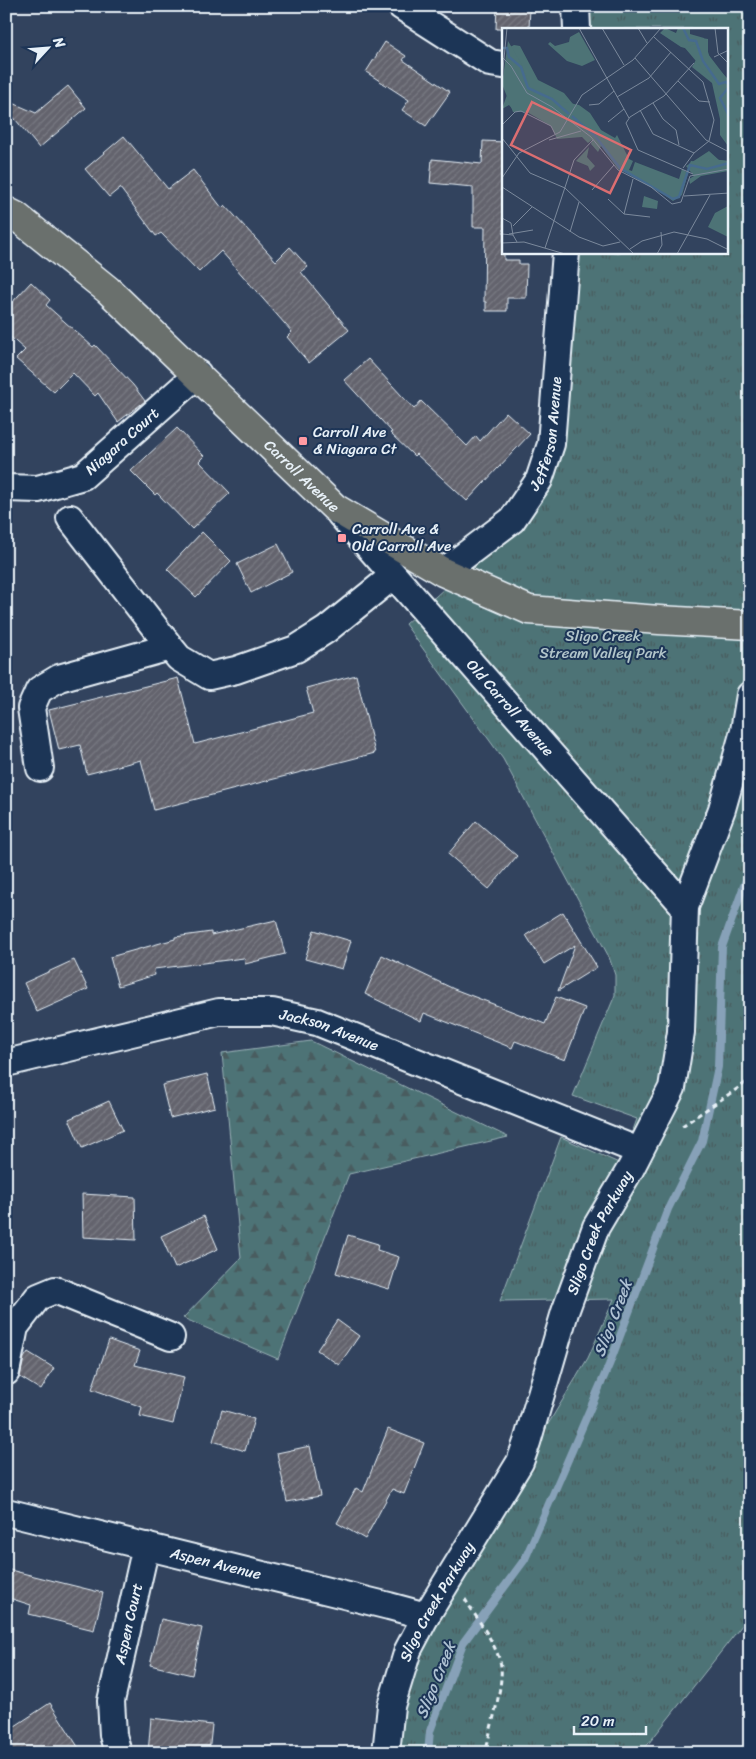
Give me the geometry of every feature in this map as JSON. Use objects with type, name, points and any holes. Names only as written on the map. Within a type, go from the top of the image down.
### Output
[{"type":"main road","name":"Carroll Avenue","points":[[6,211],[16,216],[108,290],[198,374],[335,508],[443,572],[529,610],[750,625]]},
{"type":"street","points":[[401,6],[490,63],[502,65]]},
{"type":"street","points":[[576,6],[577,28]]},
{"type":"street","name":"Jefferson Avenue","points":[[443,572],[512,520],[539,480],[551,444],[566,254]]},
{"type":"street","name":"Niagara Court","points":[[6,488],[38,490],[83,476],[198,374]]},
{"type":"street","name":"Old Carroll Avenue","points":[[335,508],[685,908]]},
{"type":"street","points":[[70,518],[179,658],[209,676],[236,670],[296,648],[326,630],[393,576]]},
{"type":"street","points":[[40,768],[31,708],[39,690],[59,678],[170,647]]},
{"type":"street","name":"Sligo Creek Parkway","points":[[386,1753],[390,1706],[408,1650],[426,1616],[520,1462],[565,1312],[596,1227],[672,1088],[681,1032],[685,908],[722,809],[744,731],[750,695]]},
{"type":"street","name":"Jackson Avenue","points":[[6,1063],[219,1012],[272,1012],[317,1022],[639,1151]]},
{"type":"street","points":[[6,1372],[15,1327],[38,1297],[55,1290],[171,1337]]},
{"type":"street","name":"Aspen Avenue","points":[[6,1512],[380,1603],[426,1616]]},
{"type":"street","name":"Aspen Court","points":[[118,1753],[113,1735],[111,1701],[146,1546]]},
{"type":"path","points":[[688,1121],[750,1080]]},
{"type":"path","points":[[462,1595],[496,1650],[500,1662],[502,1680],[486,1753]]},
{"type":"green space","name":"Sligo Creek Stream Valley Park","points":[[585,6],[750,6],[750,1615],[641,1753],[397,1753],[400,1696],[420,1636],[588,1358],[614,1299],[500,1301],[561,1137],[621,1164],[637,1119],[573,1096],[615,995],[615,975],[609,957],[503,759],[405,624],[527,514],[566,254],[728,254],[728,28],[584,28]]},
{"type":"green space","points":[[311,1041],[508,1137],[349,1174],[278,1359],[183,1318],[241,1258],[222,1053]]},
{"type":"building","points":[[497,6],[530,6],[529,28],[496,29]]},
{"type":"building","points":[[385,42],[406,56],[403,60],[450,92],[426,126],[402,110],[409,100],[366,72]]},
{"type":"building","points":[[68,86],[86,108],[39,148],[6,108],[6,100],[36,113]]},
{"type":"building","points":[[124,136],[168,189],[193,170],[222,208],[225,205],[276,261],[290,247],[308,267],[301,272],[349,330],[309,363],[287,337],[292,332],[221,251],[199,272],[161,233],[156,236],[120,188],[109,197],[85,169]]},
{"type":"building","points":[[483,141],[502,142],[502,254],[504,254],[504,260],[519,260],[519,264],[527,264],[526,298],[507,298],[507,311],[486,311],[486,302],[484,302],[485,227],[473,227],[473,187],[430,183],[432,159],[482,164]]},
{"type":"building","points":[[31,282],[50,300],[46,305],[93,347],[95,345],[133,385],[145,401],[118,422],[98,393],[95,396],[73,373],[54,392],[16,359],[25,350],[6,333],[6,309]]},
{"type":"building","points":[[368,359],[414,409],[421,401],[467,446],[476,436],[480,441],[506,412],[530,434],[467,501],[390,433],[392,432],[344,380]]},
{"type":"building","points":[[177,428],[204,456],[199,461],[230,493],[192,529],[157,493],[155,495],[131,471]]},
{"type":"building","points":[[202,532],[231,561],[196,597],[167,569]]},
{"type":"building","points":[[278,544],[292,572],[251,593],[237,564]]},
{"type":"building","points":[[356,675],[375,753],[154,810],[141,760],[87,774],[80,745],[59,750],[49,710],[178,678],[195,744],[313,713],[306,688]]},
{"type":"building","points":[[476,821],[517,856],[489,889],[448,854]]},
{"type":"building","points":[[563,912],[597,967],[558,991],[575,945],[544,964],[526,935]]},
{"type":"building","points":[[276,920],[285,954],[245,964],[244,958],[154,969],[155,975],[118,986],[110,957],[175,939],[175,937],[211,932],[211,935]]},
{"type":"building","points":[[314,930],[351,941],[342,969],[305,959]]},
{"type":"building","points":[[382,955],[454,989],[545,1024],[556,997],[585,1008],[565,1060],[515,1041],[512,1048],[424,1013],[421,1021],[365,994]]},
{"type":"building","points":[[74,960],[88,989],[37,1012],[24,983]]},
{"type":"building","points":[[207,1074],[215,1107],[170,1118],[162,1085]]},
{"type":"building","points":[[109,1101],[123,1130],[82,1148],[69,1119]]},
{"type":"building","points":[[82,1194],[135,1197],[136,1240],[83,1237]]},
{"type":"building","points":[[204,1216],[218,1249],[175,1268],[161,1236]]},
{"type":"building","points":[[348,1235],[378,1244],[377,1250],[399,1257],[389,1289],[336,1273]]},
{"type":"building","points":[[337,1320],[359,1336],[339,1365],[317,1350]]},
{"type":"building","points":[[109,1340],[140,1351],[135,1365],[184,1377],[173,1424],[140,1416],[142,1407],[92,1389]]},
{"type":"building","points":[[28,1352],[54,1368],[41,1390],[20,1377],[24,1358]]},
{"type":"building","points":[[222,1410],[254,1419],[245,1451],[213,1441]]},
{"type":"building","points":[[388,1429],[424,1443],[404,1494],[392,1489],[365,1539],[337,1523],[356,1488],[363,1492]]},
{"type":"building","points":[[310,1446],[320,1496],[287,1502],[277,1453]]},
{"type":"building","points":[[6,1569],[103,1593],[94,1630],[29,1614],[31,1605],[6,1597]]},
{"type":"building","points":[[161,1619],[202,1628],[192,1675],[150,1665]]},
{"type":"building","points":[[50,1703],[82,1753],[6,1753],[6,1732]]},
{"type":"building","points":[[151,1718],[212,1725],[209,1753],[148,1753]]},
{"type":"waterway","name":"Sligo Creek","points":[[428,1753],[430,1731],[463,1643],[525,1559],[609,1365],[668,1209],[702,1141],[718,1067],[722,947],[750,869]]},
{"type":"place","name":"Carroll Ave & Niagara Ct","points":[[303,441]]},
{"type":"place","name":"Carroll Ave & Old Carroll Ave","points":[[342,538]]}]
